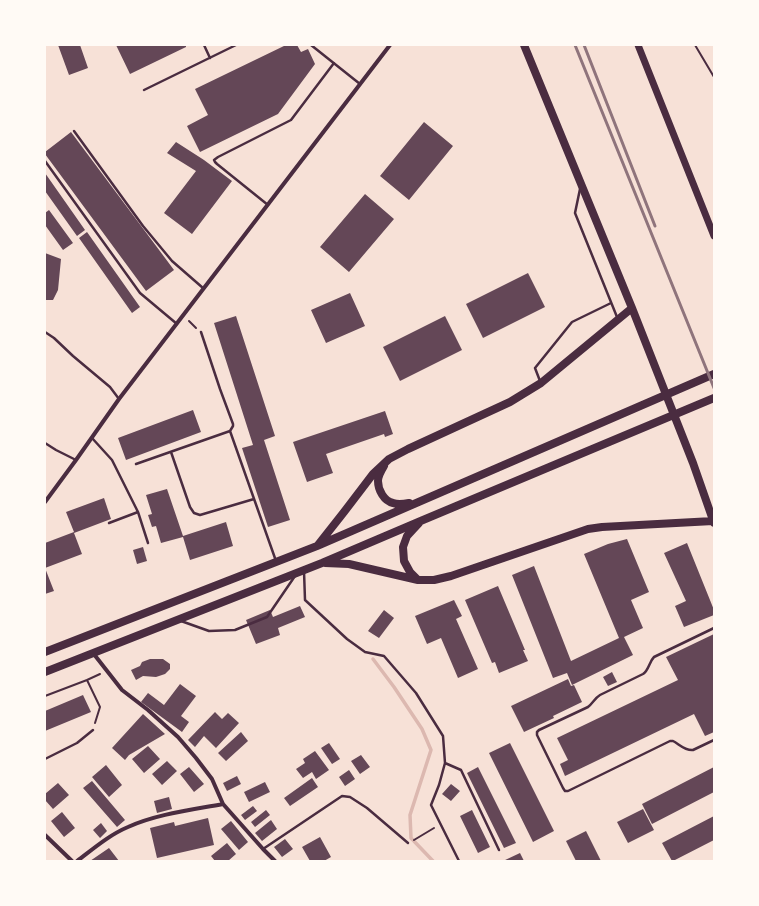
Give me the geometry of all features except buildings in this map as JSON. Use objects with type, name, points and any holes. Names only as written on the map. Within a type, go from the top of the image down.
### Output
[{"type":"main road","points":[[322,563],[349,564],[418,580],[434,580],[451,576],[588,529],[602,527],[714,522],[693,463],[632,308],[524,45]]},
{"type":"main road","points":[[638,45],[714,236]]},
{"type":"main road","points":[[317,546],[373,474],[389,459],[510,402],[541,383],[632,308]]},
{"type":"main road","points":[[45,652],[317,546],[714,374]]},
{"type":"main road","points":[[45,672],[322,563],[714,398]]},
{"type":"main road","points":[[389,459],[380,472],[378,481],[380,492],[392,503],[416,503]]},
{"type":"main road","points":[[418,580],[410,572],[404,561],[403,547],[407,536],[423,520]]},
{"type":"street","points":[[45,502],[119,399],[390,45]]},
{"type":"street","points":[[93,653],[122,690],[148,710],[173,733],[196,758],[212,779],[223,804],[275,861]]},
{"type":"street","points":[[77,861],[110,836],[128,827],[154,818],[223,804]]},
{"type":"street","points":[[45,835],[72,861]]},
{"type":"lane","points":[[204,45],[210,58]]},
{"type":"lane","points":[[144,90],[236,45]]},
{"type":"lane","points":[[311,45],[360,84]]},
{"type":"lane","points":[[268,205],[214,160],[291,120],[334,63]]},
{"type":"lane","points":[[74,131],[143,226],[172,261],[203,288]]},
{"type":"lane","points":[[45,161],[140,293],[177,324]]},
{"type":"lane","points":[[581,184],[575,213],[618,319]]},
{"type":"lane","points":[[541,383],[535,368],[572,322],[611,303]]},
{"type":"lane","points":[[45,332],[54,338],[110,387],[119,399]]},
{"type":"lane","points":[[136,464],[230,431],[233,426],[201,332]]},
{"type":"lane","points":[[230,431],[276,562]]},
{"type":"lane","points":[[92,438],[112,460],[138,512],[148,543]]},
{"type":"lane","points":[[45,443],[76,460]]},
{"type":"lane","points":[[171,452],[190,507],[194,513],[200,515],[254,499]]},
{"type":"lane","points":[[109,523],[138,512]]},
{"type":"lane","points":[[179,620],[209,631],[235,630],[267,616],[300,572]]},
{"type":"lane","points":[[300,572],[305,600],[347,639],[365,652],[384,656],[416,693],[443,736],[445,763],[439,785],[431,805],[459,861]]},
{"type":"lane","points":[[714,628],[654,657],[646,672],[643,674],[600,695],[588,707],[536,732],[565,791],[568,791],[670,741],[673,741],[686,749],[693,750],[714,740]]},
{"type":"lane","points":[[45,759],[78,743],[93,730]]},
{"type":"lane","points":[[445,763],[461,770],[499,850]]},
{"type":"lane","points":[[263,849],[342,796],[350,797],[367,808],[408,843]]},
{"type":"path","points":[[695,45],[714,76]]},
{"type":"path","points":[[183,316],[201,332]]},
{"type":"path","points":[[45,696],[107,671]]},
{"type":"path","points":[[87,680],[100,707],[93,730]]},
{"type":"path","points":[[420,836],[440,824]]},
{"type":"waterway","points":[[373,659],[422,729],[431,750],[410,815],[411,838],[433,861]]},
{"type":"railway","points":[[575,45],[714,388]]},
{"type":"railway","points":[[584,45],[655,226]]}]
